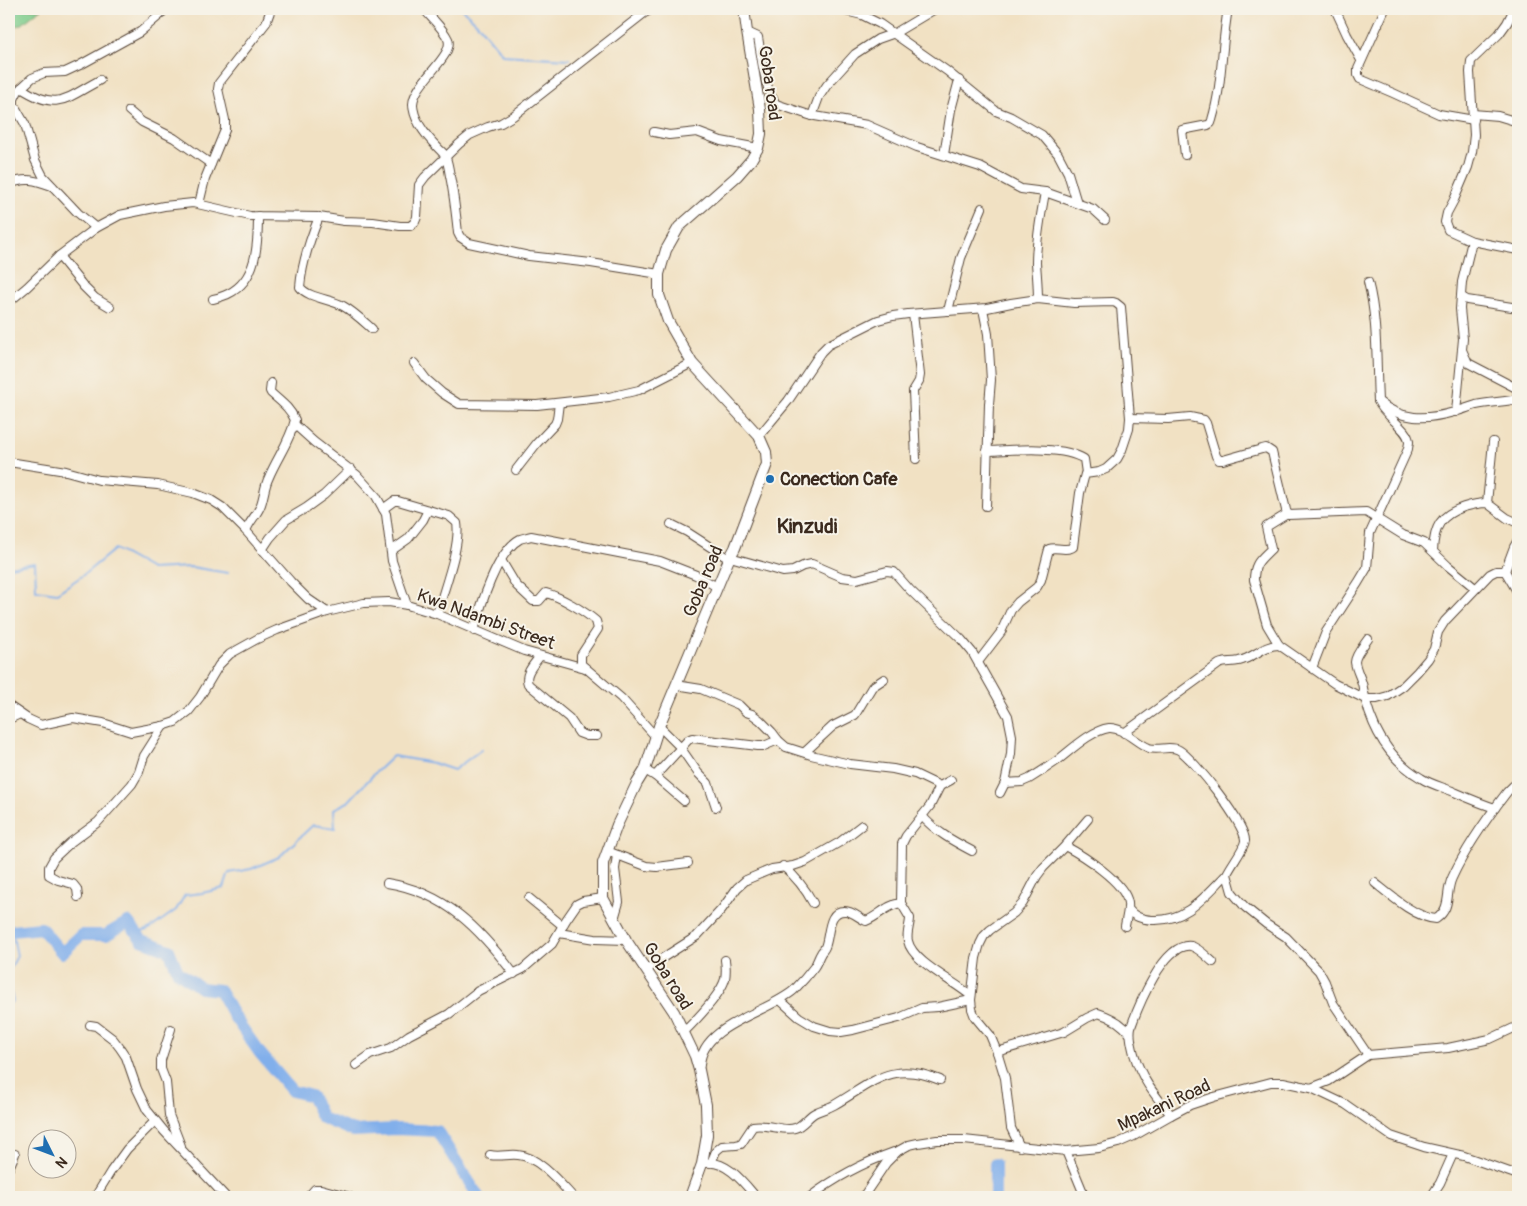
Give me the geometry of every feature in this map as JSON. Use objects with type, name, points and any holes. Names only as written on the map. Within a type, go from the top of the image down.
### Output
[{"type":"street","points":[[96,228],[78,213],[52,186],[37,165],[25,124],[14,105],[16,94],[38,74],[71,70],[125,41],[140,32],[165,9]]},
{"type":"street","points":[[199,204],[211,164],[225,130],[225,120],[218,89],[219,83],[266,23],[271,9]]},
{"type":"street","points":[[424,9],[445,34],[449,46],[416,92],[413,102],[414,111],[427,135],[446,156],[460,237],[469,243],[529,256],[659,274]]},
{"type":"street","points":[[9,302],[60,256],[96,228],[109,220],[136,211],[181,203],[199,204],[258,216],[319,217],[344,221],[410,226],[418,216],[419,185],[446,156],[470,135],[501,123],[513,116],[643,14],[652,9]]},
{"type":"street","name":"Goba road","points":[[690,1197],[707,1163],[704,1087],[695,1056],[674,1012],[626,940],[603,898],[603,863],[612,853],[621,817],[645,770],[676,685],[735,548],[767,464],[766,452],[759,436],[692,363],[668,321],[659,295],[659,274],[666,250],[679,227],[737,176],[751,160],[758,148],[761,134],[760,109],[744,9]]},
{"type":"street","points":[[837,9],[862,15],[895,33],[959,80],[996,111],[1011,117],[1042,135],[1058,154],[1068,173],[1077,203]]},
{"type":"street","points":[[812,116],[819,97],[827,85],[855,54],[878,39],[895,33],[934,9]]},
{"type":"street","points":[[1185,155],[1182,130],[1211,123],[1214,114],[1219,92],[1223,41],[1228,9]]},
{"type":"street","points":[[1335,9],[1361,60]]},
{"type":"street","points":[[1385,9],[1361,60],[1358,69],[1360,79],[1439,114],[1473,117],[1498,116],[1518,122]]},
{"type":"street","points":[[1514,9],[1499,34],[1471,61],[1472,152],[1468,167],[1447,212],[1445,222],[1448,230],[1472,241],[1518,250]]},
{"type":"street","points":[[747,32],[758,37],[769,92],[776,104],[812,116],[867,125],[917,147],[980,167],[1021,189],[1045,192],[1077,203],[1092,209],[1105,220]]},
{"type":"street","points":[[21,88],[43,100],[59,101],[100,80]]},
{"type":"street","points":[[944,155],[950,110],[959,80]]},
{"type":"street","points":[[129,111],[142,122],[174,138],[211,164]]},
{"type":"street","points":[[654,132],[669,134],[697,132],[721,141],[758,148]]},
{"type":"street","points":[[9,184],[26,179],[36,180],[52,186]]},
{"type":"street","points":[[1038,299],[1036,263],[1039,221],[1045,192]]},
{"type":"street","points":[[948,311],[961,258],[982,208]]},
{"type":"street","points":[[213,299],[236,290],[246,280],[256,250],[258,216]]},
{"type":"street","points":[[319,217],[306,254],[300,287],[302,291],[345,306],[372,329]]},
{"type":"street","points":[[1456,412],[1463,339],[1460,309],[1462,282],[1472,241]]},
{"type":"street","points":[[60,256],[84,287],[95,298],[110,307]]},
{"type":"street","points":[[1312,668],[1326,632],[1366,568],[1370,533],[1401,467],[1410,440],[1380,407],[1378,401],[1374,315],[1368,282]]},
{"type":"street","points":[[1462,297],[1467,300],[1518,308]]},
{"type":"street","points":[[759,436],[788,401],[821,352],[828,345],[878,320],[912,314],[983,309],[1038,299],[1074,302],[1113,302],[1121,308],[1130,418],[1126,442],[1117,459],[1106,469],[1086,474]]},
{"type":"street","points":[[983,309],[991,357],[986,506]]},
{"type":"street","points":[[912,314],[920,375],[913,391],[916,459]]},
{"type":"street","points":[[1462,350],[1468,363],[1518,389]]},
{"type":"street","points":[[414,363],[426,379],[459,404],[537,406],[609,397],[639,390],[692,363]]},
{"type":"street","points":[[246,531],[248,524],[260,507],[266,483],[281,455],[295,420],[286,404],[270,391],[272,383]]},
{"type":"street","points":[[1378,401],[1393,412],[1417,417],[1431,417],[1456,412],[1475,405],[1518,400]]},
{"type":"street","points":[[516,470],[555,424],[559,403]]},
{"type":"street","points":[[1130,418],[1168,419],[1190,417],[1204,420],[1219,460],[1262,449],[1270,450],[1287,514]]},
{"type":"street","points":[[294,424],[314,442],[351,469],[376,496],[387,521],[392,561],[407,605]]},
{"type":"street","points":[[1487,503],[1493,442]]},
{"type":"street","points":[[978,662],[1002,632],[1011,610],[1037,587],[1041,580],[1049,549],[1055,547],[1068,549],[1073,547],[1080,493],[1086,474],[1084,459],[1066,452],[1039,450],[987,451]]},
{"type":"street","points":[[9,462],[66,471],[99,480],[151,484],[193,493],[211,500],[222,507],[246,531],[308,599],[328,612]]},
{"type":"street","points":[[262,550],[286,520],[324,495],[351,469]]},
{"type":"street","points":[[383,509],[398,500],[449,516],[457,523],[458,529],[454,556],[437,614]]},
{"type":"street","points":[[1433,551],[1435,532],[1442,519],[1447,514],[1468,506],[1487,503],[1507,518],[1518,523]]},
{"type":"street","points":[[391,551],[408,539],[423,520],[428,510]]},
{"type":"street","points":[[1475,588],[1448,566],[1424,542],[1404,535],[1366,512],[1360,511],[1287,514],[1266,527],[1271,549],[1259,560],[1254,573],[1254,580],[1267,625],[1279,645],[1335,684],[1365,699],[1377,699],[1388,696],[1403,686],[1417,672],[1428,659],[1434,648],[1438,632],[1445,621],[1475,588],[1490,574],[1496,571],[1505,572]]},
{"type":"street","points":[[671,524],[730,558],[783,572],[793,571],[812,564],[842,577],[857,579],[887,570],[894,572],[961,640],[978,662],[1010,722],[1012,736],[1011,754],[1005,783],[1000,793]]},
{"type":"street","points":[[474,631],[487,588],[501,560],[519,540],[531,536],[660,561],[696,575],[717,587]]},
{"type":"street","points":[[1505,572],[1518,540]]},
{"type":"street","name":"Kwa Ndambi Street","points":[[501,560],[516,585],[533,601],[539,601],[546,593],[562,600],[596,621],[598,629],[580,658],[581,664],[658,732],[680,748],[698,773],[708,783],[716,807]]},
{"type":"street","points":[[1505,572],[1518,593]]},
{"type":"street","name":"Kwa Ndambi Street","points":[[9,706],[41,725],[73,718],[103,723],[132,732],[163,726],[175,722],[189,711],[200,697],[219,665],[230,654],[277,630],[328,612],[364,603],[389,602],[407,605],[437,614],[502,643],[585,668]]},
{"type":"street","points":[[1368,639],[1355,662],[1376,732],[1385,747],[1396,760],[1422,779],[1472,801],[1495,808]]},
{"type":"street","points":[[1124,733],[1220,664],[1227,661],[1240,661],[1249,658],[1266,647],[1279,645]]},
{"type":"street","points":[[540,656],[526,676],[528,684],[569,718],[579,733],[587,736],[597,736]]},
{"type":"street","points":[[805,752],[833,726],[855,715],[872,687],[884,678]]},
{"type":"street","points":[[676,685],[701,689],[739,705],[746,712],[760,720],[786,747],[850,764],[887,768],[915,774],[940,786]]},
{"type":"street","points":[[9,719],[20,714]]},
{"type":"street","points":[[78,897],[73,884],[58,880],[50,875],[49,867],[51,862],[71,842],[98,822],[132,784],[139,772],[144,756],[163,726]]},
{"type":"street","points":[[1005,783],[1022,782],[1029,779],[1098,732],[1107,728],[1115,728],[1152,749],[1178,749],[1185,755],[1217,792],[1242,828],[1245,839],[1244,846],[1227,874],[1198,903],[1182,915],[1157,920],[1144,919],[1132,914],[1128,909]]},
{"type":"street","points":[[655,776],[680,748],[692,738],[758,746],[764,746],[778,740]]},
{"type":"street","points":[[645,770],[655,776],[684,801]]},
{"type":"street","points":[[951,780],[940,786],[902,844],[901,903],[910,918],[908,942],[911,948],[950,982],[965,990],[971,998]]},
{"type":"street","points":[[1375,883],[1407,907],[1432,919],[1442,915],[1446,909],[1451,879],[1468,848],[1507,792],[1518,784]]},
{"type":"street","points":[[922,816],[939,832],[972,851]]},
{"type":"street","points":[[1020,1146],[1011,1128],[1006,1078],[997,1052],[990,1035],[972,1009],[971,998],[976,958],[980,944],[990,930],[1014,913],[1023,903],[1043,868],[1088,819]]},
{"type":"street","points":[[647,971],[653,964],[697,936],[722,909],[737,888],[746,880],[762,872],[804,862],[840,842],[862,825]]},
{"type":"street","points":[[1065,846],[1094,863],[1122,889],[1128,902],[1125,926]]},
{"type":"street","points":[[612,853],[646,866],[657,867],[688,863]]},
{"type":"street","points":[[612,853],[619,902],[614,919]]},
{"type":"street","points":[[783,866],[795,876],[813,903]]},
{"type":"street","points":[[1227,874],[1232,892],[1245,907],[1286,937],[1319,971],[1326,982],[1334,1003],[1368,1055]]},
{"type":"street","points":[[387,883],[419,890],[460,915],[478,930],[514,974]]},
{"type":"street","points":[[529,898],[557,922],[561,929],[595,939],[626,940]]},
{"type":"street","points":[[356,1065],[370,1055],[391,1048],[409,1035],[449,1014],[478,991],[532,963],[546,950],[577,904],[583,900],[603,898]]},
{"type":"street","points":[[699,1070],[704,1049],[716,1036],[736,1020],[780,1000],[799,985],[814,966],[825,947],[829,925],[837,913],[844,910],[849,911],[866,920],[892,904],[901,903]]},
{"type":"street","points":[[1171,1114],[1158,1099],[1140,1072],[1131,1044],[1130,1034],[1134,1019],[1154,978],[1165,960],[1173,952],[1189,946],[1196,948],[1213,962]]},
{"type":"street","points":[[684,1032],[722,986],[726,972],[726,960]]},
{"type":"street","points":[[780,1000],[799,1017],[814,1026],[841,1032],[899,1018],[922,1008],[938,1007],[971,998]]},
{"type":"street","points":[[997,1052],[1064,1032],[1098,1012],[1116,1020],[1130,1034]]},
{"type":"street","points":[[90,1025],[96,1026],[113,1040],[126,1057],[142,1101],[155,1121],[226,1197]]},
{"type":"street","points":[[1311,1088],[1329,1081],[1368,1055],[1448,1048],[1490,1039],[1518,1026]]},
{"type":"street","points":[[172,1029],[161,1060],[161,1068],[166,1082],[169,1115],[183,1150]]},
{"type":"street","points":[[707,1163],[722,1146],[742,1144],[753,1126],[762,1124],[788,1129],[796,1128],[812,1114],[834,1105],[886,1075],[896,1073],[924,1074],[940,1080]]},
{"type":"street","name":"Mpakani Road","points":[[863,1197],[886,1163],[898,1151],[909,1145],[937,1140],[980,1141],[1066,1151],[1099,1148],[1134,1136],[1171,1114],[1214,1097],[1271,1082],[1283,1082],[1311,1088],[1345,1104],[1391,1136],[1424,1147],[1490,1164],[1518,1175]]},
{"type":"street","points":[[95,1197],[127,1149],[155,1121]]},
{"type":"street","points":[[810,1197],[831,1182],[869,1161],[898,1151]]},
{"type":"street","points":[[1066,1151],[1085,1197]]},
{"type":"street","points":[[9,1168],[15,1154]]},
{"type":"street","points":[[490,1155],[518,1154],[532,1159],[548,1171],[573,1197]]},
{"type":"street","points":[[1431,1197],[1440,1183],[1453,1154]]},
{"type":"street","points":[[707,1163],[718,1163],[729,1170],[756,1197]]},
{"type":"street","points":[[308,1197],[315,1189],[321,1189],[350,1197]]},
{"type":"green space","points":[[9,9],[41,9],[21,25],[9,27]]},
{"type":"waterway","points":[[9,12],[13,9]]},
{"type":"waterway","points":[[462,9],[476,22],[503,55],[569,59]]},
{"type":"waterway","points":[[9,567],[35,563],[36,590],[57,593],[82,576],[115,549],[151,569],[191,567],[228,573]]},
{"type":"waterway","points":[[137,934],[151,928],[176,910],[185,895],[224,888],[229,873],[251,869],[279,857],[313,825],[335,828],[334,809],[348,802],[393,756],[433,763],[454,770],[482,749]]},
{"type":"waterway","points":[[9,929],[12,931],[41,928],[62,953],[81,935],[106,935],[128,922],[142,940],[169,950],[178,972],[201,988],[219,990],[233,1015],[259,1052],[292,1091],[311,1096],[322,1118],[353,1131],[396,1129],[437,1131],[478,1196]]},
{"type":"waterway","points":[[9,971],[17,956],[12,931]]},
{"type":"waterway","points":[[9,987],[13,1000],[9,1005]]},
{"type":"waterway","points":[[995,1164],[995,1197]]},
{"type":"place","name":"Conection Cafe","points":[[770,479]]},
{"type":"district","name":"Kinzudi","points":[[807,526]]}]
